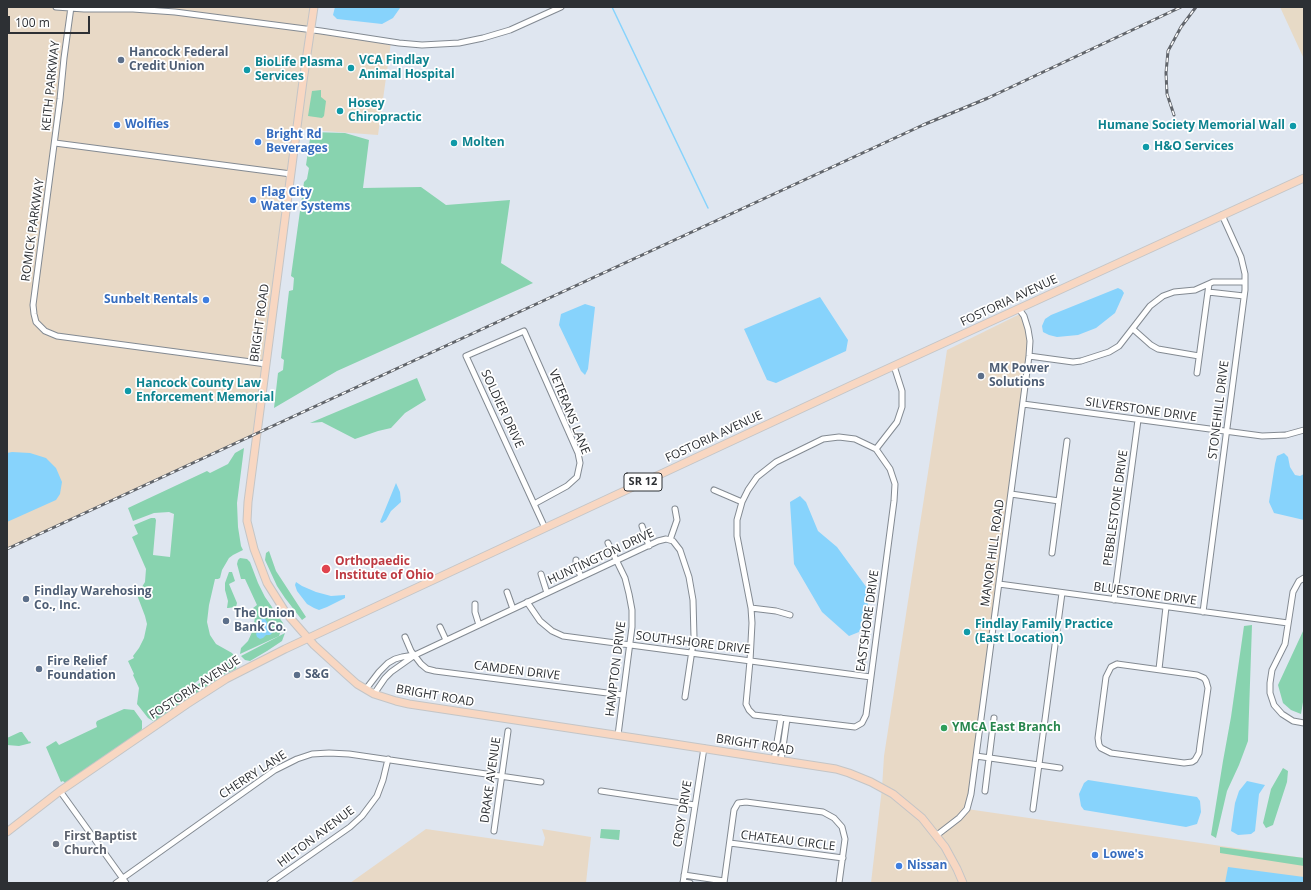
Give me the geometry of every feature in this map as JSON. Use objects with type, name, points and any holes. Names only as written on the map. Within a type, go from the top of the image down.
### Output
[{"type":"main road","name":"BRIGHT ROAD","points":[[314,7],[249,495],[248,526],[258,560],[270,588],[286,613],[308,638],[339,669],[366,689],[374,694],[409,704],[704,748],[836,769],[849,773],[871,782],[893,794],[913,809],[937,835],[952,858],[963,883]]},
{"type":"main road","name":"FOSTORIA AVENUE","points":[[7,832],[60,791],[216,685],[244,669],[894,366],[1304,178]]},
{"type":"street","points":[[56,7],[133,9],[175,12],[422,45],[471,41],[494,35],[525,24],[561,7]]},
{"type":"street","name":"KEITH PARKWAY","points":[[55,143],[71,8]]},
{"type":"street","points":[[55,143],[291,174]]},
{"type":"street","name":"ROMICK PARKWAY","points":[[55,143],[33,305],[34,318],[41,329],[57,336],[266,364]]},
{"type":"street","name":"STONEHILL DRIVE","points":[[1203,612],[1245,282],[1241,258],[1222,215]]},
{"type":"street","points":[[1029,356],[1081,361],[1115,350],[1150,306],[1159,298],[1174,292],[1195,290],[1221,281],[1245,282]]},
{"type":"street","points":[[1197,373],[1209,284]]},
{"type":"street","points":[[1208,292],[1244,296]]},
{"type":"street","name":"MANOR HILL ROAD","points":[[937,835],[959,818],[967,809],[971,794],[1029,356],[1030,341],[1028,329],[1024,316],[1019,309]]},
{"type":"street","points":[[1133,329],[1151,345],[1158,349],[1199,356]]},
{"type":"street","name":"SOLDIER DRIVE","points":[[524,330],[466,356],[545,528]]},
{"type":"street","name":"VETERANS LANE","points":[[524,330],[578,453],[580,463],[577,477],[567,486],[534,504]]},
{"type":"street","points":[[778,760],[788,719],[754,715],[747,708],[746,704],[752,623],[751,608],[737,536],[738,520],[742,502],[752,483],[769,466],[823,440],[847,437],[876,449],[895,426],[902,407],[902,390],[894,366]]},
{"type":"street","name":"SILVERSTONE DRIVE","points":[[1023,404],[1270,436],[1304,430]]},
{"type":"street","name":"PEBBLESTONE DRIVE","points":[[1114,600],[1138,420]]},
{"type":"street","points":[[1052,554],[1067,441]]},
{"type":"street","name":"EASTSHORE DRIVE","points":[[788,719],[850,727],[859,726],[866,715],[895,493],[890,469],[876,449]]},
{"type":"street","points":[[714,490],[742,502]]},
{"type":"street","points":[[1011,494],[1059,501]]},
{"type":"street","points":[[670,540],[677,520],[675,509]]},
{"type":"street","points":[[642,526],[648,546]]},
{"type":"street","name":"HUNTINGTON DRIVE","points":[[374,694],[391,672],[415,655],[616,560],[662,540],[670,540],[676,544],[680,550],[686,565],[692,588],[694,624],[692,653],[685,697]]},
{"type":"street","name":"HAMPTON DRIVE","points":[[608,543],[625,578],[631,602],[632,627],[618,736]]},
{"type":"street","points":[[576,560],[577,569],[581,577]]},
{"type":"street","points":[[541,574],[547,593]]},
{"type":"street","points":[[1304,578],[1299,581],[1294,592],[1285,644],[1272,670],[1270,683],[1270,692],[1274,705],[1282,714],[1293,721],[1304,723]]},
{"type":"street","name":"BLUESTONE DRIVE","points":[[999,584],[1288,623]]},
{"type":"street","points":[[507,592],[513,609]]},
{"type":"street","points":[[1033,810],[1062,593]]},
{"type":"street","name":"SOUTHSHORE DRIVE","points":[[527,602],[540,621],[546,627],[559,635],[630,646],[750,660],[871,677]]},
{"type":"street","points":[[475,604],[475,612],[479,625]]},
{"type":"street","points":[[1159,669],[1166,607]]},
{"type":"street","points":[[751,608],[776,611],[790,615]]},
{"type":"street","points":[[440,627],[446,640]]},
{"type":"street","name":"CAMDEN DRIVE","points":[[405,637],[409,647],[421,664],[424,667],[435,670],[624,695]]},
{"type":"street","name":"HUNTINGTON DRIVE","points":[[366,689],[379,672],[395,659],[415,655]]},
{"type":"street","points":[[1117,664],[1159,669],[1201,676],[1206,681],[1208,688],[1197,757],[1192,762],[1184,762],[1104,751],[1099,745],[1098,738],[1108,670],[1117,664]]},
{"type":"street","points":[[778,760],[781,718]]},
{"type":"street","points":[[985,790],[994,718]]},
{"type":"street","name":"DRAKE AVENUE","points":[[494,831],[508,731]]},
{"type":"street","name":"CROY DRIVE","points":[[683,882],[704,748]]},
{"type":"street","name":"CHERRY LANE","points":[[116,883],[124,881],[275,770],[289,762],[312,754],[329,752],[349,754],[542,782]]},
{"type":"street","points":[[976,756],[1060,768]]},
{"type":"street","name":"HILTON AVENUE","points":[[270,883],[350,827],[362,816],[377,796],[388,759]]},
{"type":"street","points":[[60,791],[124,881]]},
{"type":"street","points":[[600,791],[695,805]]},
{"type":"street","name":"CHATEAU CIRCLE","points":[[724,882],[735,806],[746,802],[815,811],[830,815],[837,820],[843,831],[845,843],[839,883]]},
{"type":"street","name":"CHATEAU CIRCLE","points":[[730,843],[843,858]]},
{"type":"street","points":[[684,875],[724,882]]},
{"type":"street","points":[[683,882],[690,883]]},
{"type":"shaded area","points":[[7,7],[314,7],[310,30],[391,42],[378,135],[297,129],[256,434],[7,549]]},
{"type":"shaded area","points":[[1280,7],[1304,7],[1304,59]]},
{"type":"shaded area","points":[[1022,313],[1030,341],[967,809],[1304,858],[1304,883],[871,883],[882,788],[884,756],[947,350]]},
{"type":"shaded area","points":[[426,829],[543,846],[545,838],[542,829],[591,837],[586,883],[350,883]]},
{"type":"green space","points":[[321,90],[321,97],[326,101],[324,116],[322,118],[308,116],[312,91]]},
{"type":"green space","points":[[311,132],[345,133],[369,140],[363,188],[421,187],[446,205],[510,200],[501,263],[533,283],[337,371],[274,408],[278,373],[283,370],[284,360],[281,358],[289,291],[293,290],[294,278],[291,276],[304,182],[307,179],[309,168],[306,165]]},
{"type":"green space","points":[[417,378],[426,400],[405,413],[391,428],[355,439],[322,422],[310,423]]},
{"type":"green space","points":[[244,448],[237,503],[238,527],[243,550],[229,558],[222,570],[220,578],[215,579],[207,622],[210,635],[216,644],[232,653],[235,657],[222,663],[177,696],[179,698],[226,664],[236,659],[236,669],[225,674],[157,721],[153,721],[148,718],[137,704],[139,688],[128,661],[134,658],[133,656],[144,638],[147,624],[137,595],[145,582],[146,569],[132,537],[138,534],[134,525],[151,518],[155,518],[153,555],[170,557],[174,514],[169,512],[154,513],[133,521],[128,508],[207,471],[210,473],[228,464],[235,453]]},
{"type":"green space","points":[[269,551],[276,571],[306,617],[302,620],[277,586],[265,560],[266,553]]},
{"type":"green space","points":[[240,558],[247,559],[250,562],[265,597],[283,623],[285,631],[280,633],[279,636],[240,654],[241,648],[248,641],[253,630],[255,617],[253,608],[257,605],[245,579],[241,579],[237,564]]},
{"type":"green space","points":[[229,572],[232,572],[235,581],[229,584],[237,603],[236,607],[227,608],[228,601],[225,583]]},
{"type":"green space","points":[[1252,625],[1248,741],[1227,791],[1216,838],[1211,835],[1231,717],[1244,626]]},
{"type":"green space","points":[[1304,629],[1304,696],[1301,714],[1291,710],[1283,703],[1278,685]]},
{"type":"green space","points":[[285,633],[282,641],[250,661],[245,660],[241,656]]},
{"type":"green space","points":[[124,709],[134,710],[142,721],[142,729],[140,733],[65,783],[63,781],[61,782],[46,747],[56,741],[59,745],[97,727],[97,721]]},
{"type":"green space","points":[[22,732],[31,743],[19,746],[7,745],[7,738]]},
{"type":"green space","points":[[1283,768],[1288,771],[1287,782],[1273,825],[1266,828],[1263,823],[1271,789]]},
{"type":"green space","points":[[601,829],[620,830],[619,840],[600,838]]},
{"type":"green space","points":[[1220,847],[1304,858],[1304,866],[1220,853]]},
{"type":"water","points":[[335,7],[400,8],[393,18],[382,24],[337,19],[333,15]]},
{"type":"water","points":[[1118,288],[1124,293],[1115,313],[1096,328],[1078,335],[1057,337],[1043,332],[1042,326],[1045,319],[1051,315]]},
{"type":"water","points":[[820,297],[848,340],[846,351],[776,383],[767,380],[744,329]]},
{"type":"water","points":[[585,304],[595,307],[588,369],[585,375],[581,371],[559,325],[561,314]]},
{"type":"water","points":[[7,453],[30,453],[46,458],[56,468],[62,482],[60,494],[56,500],[7,522]]},
{"type":"water","points":[[1284,453],[1288,457],[1290,467],[1295,475],[1300,476],[1304,474],[1304,520],[1274,513],[1269,502],[1277,456]]},
{"type":"water","points":[[396,483],[400,492],[401,502],[391,511],[386,520],[382,523],[380,522]]},
{"type":"water","points":[[800,496],[806,502],[818,531],[837,547],[867,588],[868,612],[859,632],[849,636],[822,612],[794,564],[790,502]]},
{"type":"water","points":[[296,582],[316,592],[331,596],[345,595],[345,598],[319,610],[307,604],[297,591],[295,585]]},
{"type":"water","points":[[261,619],[265,619],[267,625],[271,627],[273,632],[270,635],[266,635],[260,639],[256,634],[259,629],[259,621]]},
{"type":"water","points":[[1088,780],[1197,797],[1200,801],[1201,812],[1197,824],[1186,827],[1084,810],[1081,806],[1079,794],[1084,783]]},
{"type":"water","points":[[1247,781],[1265,785],[1259,794],[1255,831],[1251,834],[1238,835],[1231,831],[1235,803],[1239,791]]},
{"type":"water","points":[[1228,867],[1304,877],[1304,883],[1225,883]]},
{"type":"waterway","points":[[612,7],[708,208]]},
{"type":"railway","points":[[7,549],[923,125],[988,98],[1181,7]]},
{"type":"railway","points":[[1174,115],[1167,94],[1166,73],[1168,51],[1181,27],[1196,7]]},
{"type":"place","name":"Hancock Federal Credit Union","points":[[121,60]]},
{"type":"place","name":"VCA Findlay Animal Hospital","points":[[351,68]]},
{"type":"place","name":"BioLife Plasma Services","points":[[247,70]]},
{"type":"place","name":"Hosey Chiropractic","points":[[340,111]]},
{"type":"place","name":"Wolfies","points":[[117,125]]},
{"type":"place","name":"Humane Society Memorial Wall","points":[[1293,126]]},
{"type":"place","name":"Bright Rd Beverages","points":[[258,142]]},
{"type":"place","name":"Molten","points":[[454,143]]},
{"type":"place","name":"H&O Services","points":[[1146,147]]},
{"type":"place","name":"Flag City Water Systems","points":[[253,200]]},
{"type":"place","name":"Sunbelt Rentals","points":[[206,300]]},
{"type":"place","name":"MK Power Solutions","points":[[981,376]]},
{"type":"place","name":"Hancock County Law Enforcement Memorial","points":[[128,391]]},
{"type":"place","name":"Orthopaedic Institute of Ohio","points":[[326,569]]},
{"type":"place","name":"Findlay Warehosing Co., Inc.","points":[[26,599]]},
{"type":"place","name":"The Union Bank Co.","points":[[226,621]]},
{"type":"place","name":"Findlay Family Practice (East Location)","points":[[967,632]]},
{"type":"place","name":"Fire Relief Foundation","points":[[39,669]]},
{"type":"place","name":"S&G","points":[[297,675]]},
{"type":"place","name":"YMCA East Branch","points":[[944,728]]},
{"type":"place","name":"First Baptist Church","points":[[56,844]]},
{"type":"place","name":"Lowe's","points":[[1095,855]]},
{"type":"place","name":"Nissan","points":[[899,866]]}]
